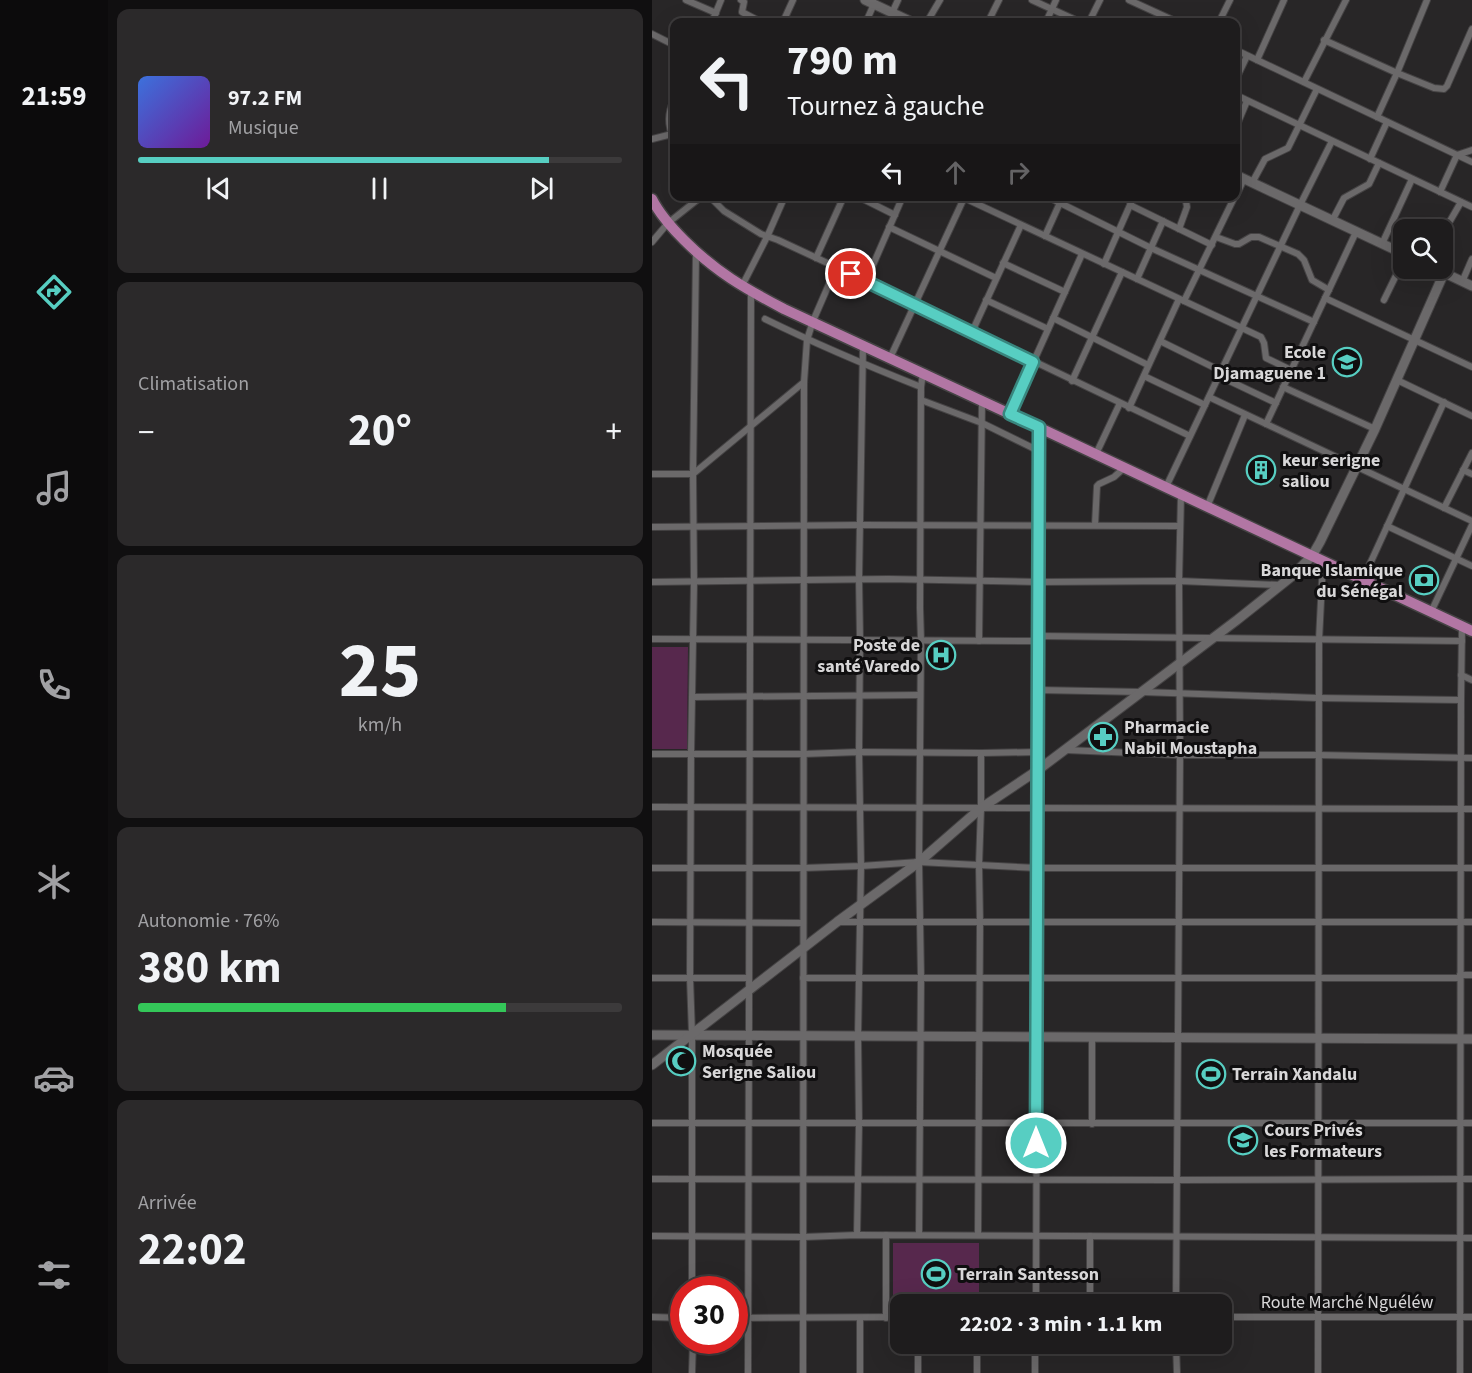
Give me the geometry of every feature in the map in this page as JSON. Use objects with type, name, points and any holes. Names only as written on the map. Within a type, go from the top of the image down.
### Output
[{"type":"highway","points":[[652,200],[668,223],[696,252],[709,264],[746,289],[784,309],[1467,629]]},
{"type":"main road","points":[[869,2],[903,18]]},
{"type":"main road","points":[[1244,179],[1393,249]]},
{"type":"main road","points":[[1453,278],[1471,286]]},
{"type":"main road","points":[[652,1065],[837,922],[919,862],[981,808],[1066,750],[1317,558],[1320,542],[1375,429],[1441,279]]},
{"type":"main road","points":[[652,1035],[1471,1039]]},
{"type":"street","points":[[686,0],[716,13]]},
{"type":"street","points":[[714,18],[721,0]]},
{"type":"street","points":[[741,0],[744,2],[742,12],[753,18]]},
{"type":"street","points":[[785,18],[793,0]]},
{"type":"street","points":[[892,13],[898,0]]},
{"type":"street","points":[[929,18],[940,0]]},
{"type":"street","points":[[990,18],[999,0]]},
{"type":"street","points":[[1032,0],[1071,18]]},
{"type":"street","points":[[1048,18],[1056,0]]},
{"type":"street","points":[[1091,18],[1100,0]]},
{"type":"street","points":[[1129,0],[1168,18]]},
{"type":"street","points":[[1221,18],[1230,0]]},
{"type":"street","points":[[1257,60],[1284,0]]},
{"type":"street","points":[[1304,82],[1346,0]]},
{"type":"street","points":[[1377,117],[1427,0]]},
{"type":"street","points":[[867,18],[869,2]]},
{"type":"street","points":[[1324,40],[1397,73],[1434,88],[1444,89],[1470,38],[1471,28]]},
{"type":"street","points":[[652,34],[670,43]]},
{"type":"street","points":[[1240,52],[1471,162]]},
{"type":"street","points":[[1240,71],[1248,56]]},
{"type":"street","points":[[1244,179],[1265,159],[1288,148],[1317,89]]},
{"type":"street","points":[[1240,97],[1471,207]]},
{"type":"street","points":[[1240,118],[1248,101]]},
{"type":"street","points":[[1370,159],[1387,122]]},
{"type":"street","points":[[652,139],[670,137]]},
{"type":"street","points":[[1166,487],[1332,141]]},
{"type":"street","points":[[1440,192],[1457,155],[1471,150]]},
{"type":"street","points":[[1332,220],[1344,198],[1369,184],[1379,163]]},
{"type":"street","points":[[1382,244],[1412,178]]},
{"type":"street","points":[[652,242],[668,223],[696,201]]},
{"type":"street","points":[[713,201],[733,217],[767,237],[778,240],[915,304],[1190,436]]},
{"type":"street","points":[[748,1276],[751,424],[746,289],[783,201]]},
{"type":"street","points":[[816,258],[842,201]]},
{"type":"street","points":[[867,201],[895,215]]},
{"type":"street","points":[[866,281],[901,201]]},
{"type":"street","points":[[890,358],[961,201]]},
{"type":"street","points":[[971,201],[1261,338],[1266,358],[1291,370]]},
{"type":"street","points":[[1045,236],[1062,201]]},
{"type":"street","points":[[1064,201],[1151,248],[1314,322]]},
{"type":"street","points":[[1104,264],[1132,201]]},
{"type":"street","points":[[1179,229],[1187,207],[1186,201]]},
{"type":"street","points":[[1129,408],[1160,341],[1212,245],[1233,201]]},
{"type":"street","points":[[1451,219],[1461,202]]},
{"type":"street","points":[[1130,205],[1212,245]]},
{"type":"street","points":[[1137,279],[1163,221]]},
{"type":"street","points":[[972,332],[1021,225]]},
{"type":"street","points":[[889,227],[996,278]]},
{"type":"street","points":[[1266,424],[1356,232]]},
{"type":"street","points":[[1216,237],[1235,244],[1251,237],[1259,237],[1301,256],[1312,280],[1329,290]]},
{"type":"street","points":[[692,1276],[690,807],[693,697],[696,252]]},
{"type":"street","points":[[1010,414],[1082,254]]},
{"type":"street","points":[[1462,282],[1471,259]]},
{"type":"street","points":[[1003,263],[1065,292]]},
{"type":"street","points":[[803,1373],[804,382],[807,340],[836,268]]},
{"type":"street","points":[[1072,381],[1122,272]]},
{"type":"street","points":[[1384,300],[1394,279]]},
{"type":"street","points":[[1325,298],[1471,367]]},
{"type":"street","points":[[986,300],[1048,329]]},
{"type":"street","points":[[1053,318],[1148,366]]},
{"type":"street","points":[[765,319],[807,340],[921,387]]},
{"type":"street","points":[[1160,341],[1276,403]]},
{"type":"street","points":[[858,1235],[861,866],[859,579],[864,346]]},
{"type":"street","points":[[919,1235],[922,373]]},
{"type":"street","points":[[1144,376],[1205,405]]},
{"type":"street","points":[[1397,380],[1471,416]]},
{"type":"street","points":[[652,474],[693,474],[804,382]]},
{"type":"street","points":[[1284,387],[1375,429]]},
{"type":"street","points":[[1208,397],[1357,466],[1471,523],[1431,612]]},
{"type":"street","points":[[921,400],[982,423],[1039,451]]},
{"type":"street","points":[[979,641],[982,401]]},
{"type":"street","points":[[1363,579],[1444,402]]},
{"type":"street","points":[[1096,454],[1120,403]]},
{"type":"street","points":[[1207,507],[1245,415]]},
{"type":"street","points":[[1036,1294],[1039,427]]},
{"type":"street","points":[[1444,508],[1471,453]]},
{"type":"street","points":[[1095,525],[1097,486],[1114,477],[1124,468]]},
{"type":"street","points":[[1463,470],[1471,474]]},
{"type":"street","points":[[1176,1294],[1180,755],[1179,526],[1181,495]]},
{"type":"street","points":[[652,526],[1179,526]]},
{"type":"street","points":[[1387,526],[1471,566]]},
{"type":"street","points":[[1317,558],[1319,640],[1318,1373]]},
{"type":"street","points":[[652,582],[859,579],[1039,582],[1179,581],[1281,585]]},
{"type":"street","points":[[1460,1373],[1460,700],[1462,640],[1467,629]]},
{"type":"street","points":[[652,639],[979,641],[1216,637],[1462,640]]},
{"type":"street","points":[[1461,675],[1471,680]]},
{"type":"street","points":[[1038,690],[1460,700]]},
{"type":"street","points":[[693,697],[920,695]]},
{"type":"street","points":[[1066,750],[1180,755],[1471,758]]},
{"type":"street","points":[[652,754],[1038,752]]},
{"type":"street","points":[[978,1235],[981,753]]},
{"type":"street","points":[[652,807],[1471,809]]},
{"type":"street","points":[[652,868],[803,868],[919,862],[1038,868],[1471,868]]},
{"type":"street","points":[[652,922],[803,923]]},
{"type":"street","points":[[837,922],[1471,922]]},
{"type":"street","points":[[803,978],[1318,978],[1471,975]]},
{"type":"street","points":[[652,978],[749,978]]},
{"type":"street","points":[[1092,1037],[1092,1124]]},
{"type":"street","points":[[652,1123],[1471,1123]]},
{"type":"street","points":[[652,1179],[1471,1179]]},
{"type":"street","points":[[886,1235],[886,1318]]},
{"type":"street","points":[[652,1236],[1471,1238]]},
{"type":"street","points":[[1090,1236],[1090,1294]]},
{"type":"street","points":[[652,1317],[670,1317]]},
{"type":"street","name":"Route Marché Nguéléw","points":[[1232,1317],[1471,1317]]},
{"type":"street","points":[[748,1318],[890,1318]]},
{"type":"street","points":[[860,1318],[860,1373]]},
{"type":"street","points":[[692,1354],[692,1373]]},
{"type":"street","points":[[748,1354],[748,1373]]},
{"type":"street","points":[[918,1354],[918,1373]]},
{"type":"street","points":[[977,1354],[977,1373]]},
{"type":"street","points":[[1035,1354],[1035,1373]]},
{"type":"street","points":[[1176,1354],[1177,1373]]},
{"type":"shaded area","points":[[652,647],[688,647],[687,749],[652,749]]},
{"type":"shaded area","name":"Terrain Santesson","points":[[893,1243],[979,1243],[979,1294],[893,1294]]},
{"type":"place","name":"Ecole Djamaguene 1","points":[[1347,362]]},
{"type":"place","name":"keur serigne saliou","points":[[1261,470]]},
{"type":"place","name":"Banque Islamique du Sénégal","points":[[1424,580]]},
{"type":"place","name":"Poste de santé Varedo","points":[[941,655]]},
{"type":"place","name":"Pharmacie Nabil Moustapha","points":[[1103,737]]},
{"type":"place","name":"Mosquée Serigne Saliou","points":[[681,1061]]},
{"type":"place","name":"Terrain Xandalu","points":[[1211,1074]]},
{"type":"place","name":"Cours Privés les Formateurs","points":[[1243,1140]]},
{"type":"place","name":"Terrain Santesson","points":[[936,1274]]},
{"type":"route","points":[[851,274],[1033,362],[1010,414],[1039,427],[1036,1143]]}]
